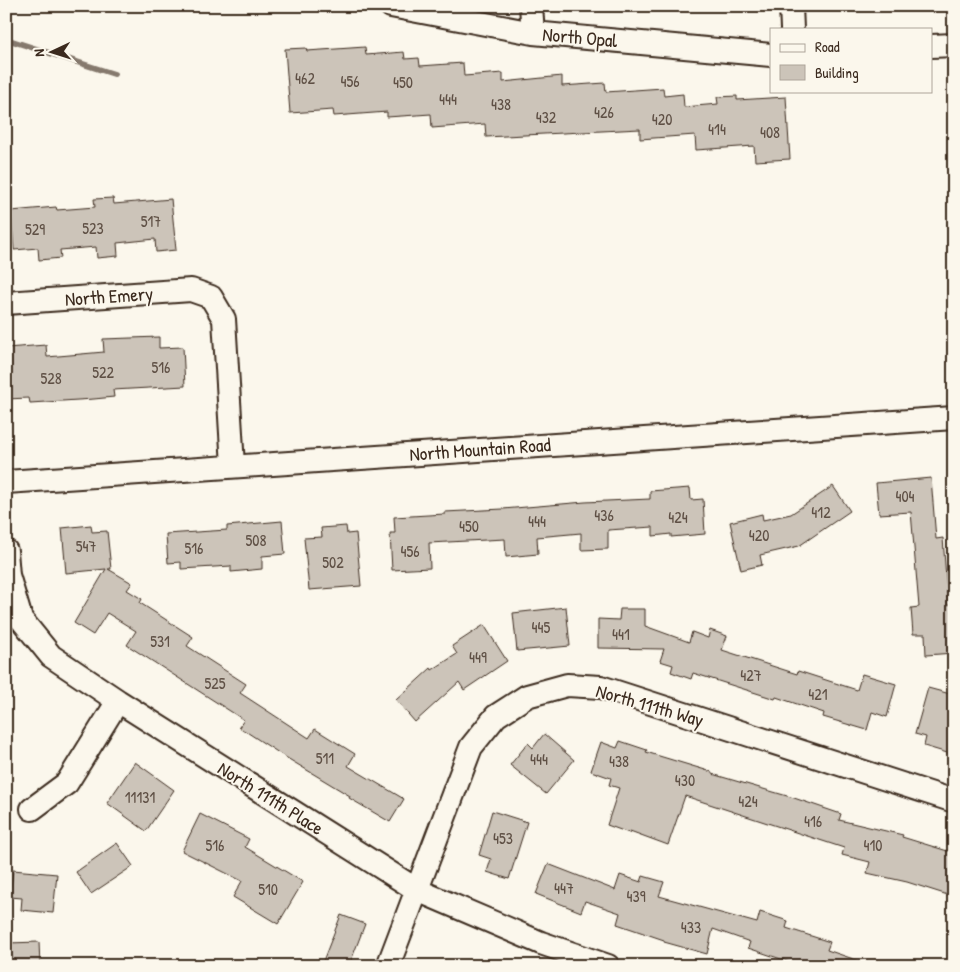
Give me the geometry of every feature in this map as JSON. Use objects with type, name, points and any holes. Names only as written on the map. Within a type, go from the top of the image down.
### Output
[{"type":"street","name":"North Opal","points":[[391,6],[533,32],[770,55]]},
{"type":"street","points":[[531,6],[533,32]]},
{"type":"street","points":[[791,6],[792,28]]},
{"type":"street","points":[[932,46],[954,44]]},
{"type":"street","name":"North Emery","points":[[6,303],[191,290],[211,296],[224,319],[233,466]]},
{"type":"street","name":"North Mountain Road","points":[[6,482],[954,418]]},
{"type":"street","name":"North 111th Place","points":[[6,551],[8,574],[21,619],[51,656],[118,701],[417,890],[541,943],[608,966]]},
{"type":"street","name":"North 111th Way","points":[[388,966],[471,747],[496,716],[527,696],[567,685],[601,687],[954,801]]},
{"type":"street","points":[[32,809],[67,783],[118,701]]},
{"type":"building","points":[[365,47],[366,55],[404,52],[405,59],[419,58],[420,66],[463,63],[464,76],[503,73],[503,82],[562,76],[562,86],[605,83],[606,92],[663,88],[664,96],[683,94],[684,107],[718,104],[717,97],[737,96],[737,100],[786,97],[790,159],[755,161],[754,146],[696,150],[695,135],[640,139],[640,129],[486,137],[485,124],[432,128],[431,114],[387,117],[387,112],[334,116],[333,110],[290,113],[285,49],[306,48],[307,51]]},
{"type":"building","points":[[113,198],[114,204],[171,199],[176,250],[156,252],[155,239],[117,243],[118,256],[97,258],[96,247],[60,250],[61,258],[39,260],[38,248],[14,250],[11,211],[56,207],[57,210],[95,207],[94,199]]},
{"type":"building","points":[[159,337],[159,348],[183,347],[185,386],[113,390],[114,397],[94,399],[30,403],[29,398],[6,399],[6,348],[46,345],[47,357],[104,352],[103,339]]},
{"type":"building","points":[[931,478],[936,539],[943,538],[948,605],[952,604],[954,653],[926,655],[925,634],[913,634],[911,608],[919,607],[911,512],[879,514],[876,483]]},
{"type":"building","points":[[833,486],[850,511],[799,546],[760,555],[762,565],[741,570],[730,522],[762,514],[763,520],[791,514]]},
{"type":"building","points":[[690,488],[691,500],[703,499],[705,534],[671,537],[671,534],[653,536],[653,527],[608,530],[608,549],[581,550],[581,533],[537,537],[538,554],[506,557],[505,539],[429,543],[430,568],[392,570],[390,533],[395,533],[394,517],[585,502],[650,499],[650,491]]},
{"type":"building","points":[[282,521],[285,554],[262,556],[262,569],[231,572],[231,566],[181,569],[181,562],[168,563],[166,534],[227,530],[227,526]]},
{"type":"building","points":[[91,525],[92,532],[107,531],[111,569],[108,569],[132,583],[127,590],[142,599],[140,603],[193,637],[187,646],[246,684],[240,693],[309,738],[315,729],[355,754],[348,766],[404,799],[390,822],[349,798],[350,796],[239,727],[244,720],[127,645],[136,631],[107,613],[93,635],[74,623],[106,569],[66,573],[62,528]]},
{"type":"building","points":[[346,526],[347,534],[356,533],[361,586],[309,590],[304,538],[322,537],[321,528]]},
{"type":"building","points":[[566,607],[570,646],[517,651],[513,613]]},
{"type":"building","points":[[620,609],[645,609],[645,626],[689,642],[692,632],[708,638],[710,630],[727,636],[722,650],[797,674],[798,671],[857,690],[862,674],[896,684],[887,717],[872,712],[867,730],[823,717],[824,713],[776,697],[775,699],[693,673],[691,679],[671,672],[673,665],[660,661],[664,649],[598,648],[598,619],[619,620]]},
{"type":"building","points":[[484,625],[507,661],[464,690],[459,682],[415,722],[396,700],[431,668],[432,670],[457,654],[452,646]]},
{"type":"building","points":[[928,688],[954,695],[954,755],[924,746],[926,737],[915,734]]},
{"type":"building","points":[[544,734],[574,760],[546,794],[510,765],[528,743],[533,748]]},
{"type":"building","points":[[620,741],[647,750],[646,752],[712,772],[712,774],[841,814],[839,820],[903,835],[902,837],[954,853],[954,897],[907,882],[867,873],[870,862],[842,855],[844,848],[685,796],[668,845],[607,825],[619,788],[609,785],[611,778],[591,771],[601,742],[617,748]]},
{"type":"building","points":[[135,762],[174,790],[146,831],[107,803]]},
{"type":"building","points":[[492,811],[527,822],[509,879],[487,872],[491,859],[479,855]]},
{"type":"building","points":[[200,814],[249,839],[245,847],[303,882],[278,924],[233,897],[242,881],[182,851]]},
{"type":"building","points":[[117,843],[133,866],[91,894],[76,872]]},
{"type":"building","points":[[548,864],[615,890],[620,875],[641,882],[643,876],[664,882],[659,896],[757,923],[760,912],[788,921],[786,928],[830,942],[827,950],[865,963],[864,966],[802,966],[748,948],[750,942],[713,929],[707,954],[664,942],[664,940],[617,924],[620,913],[585,901],[581,912],[536,894]]},
{"type":"building","points":[[13,870],[57,874],[53,913],[21,910],[22,898],[10,897]]},
{"type":"building","points":[[341,915],[365,924],[349,966],[321,966]]},
{"type":"building","points":[[39,942],[40,966],[8,966],[8,943]]},
{"type":"waterway","points":[[6,39],[114,74]]}]
